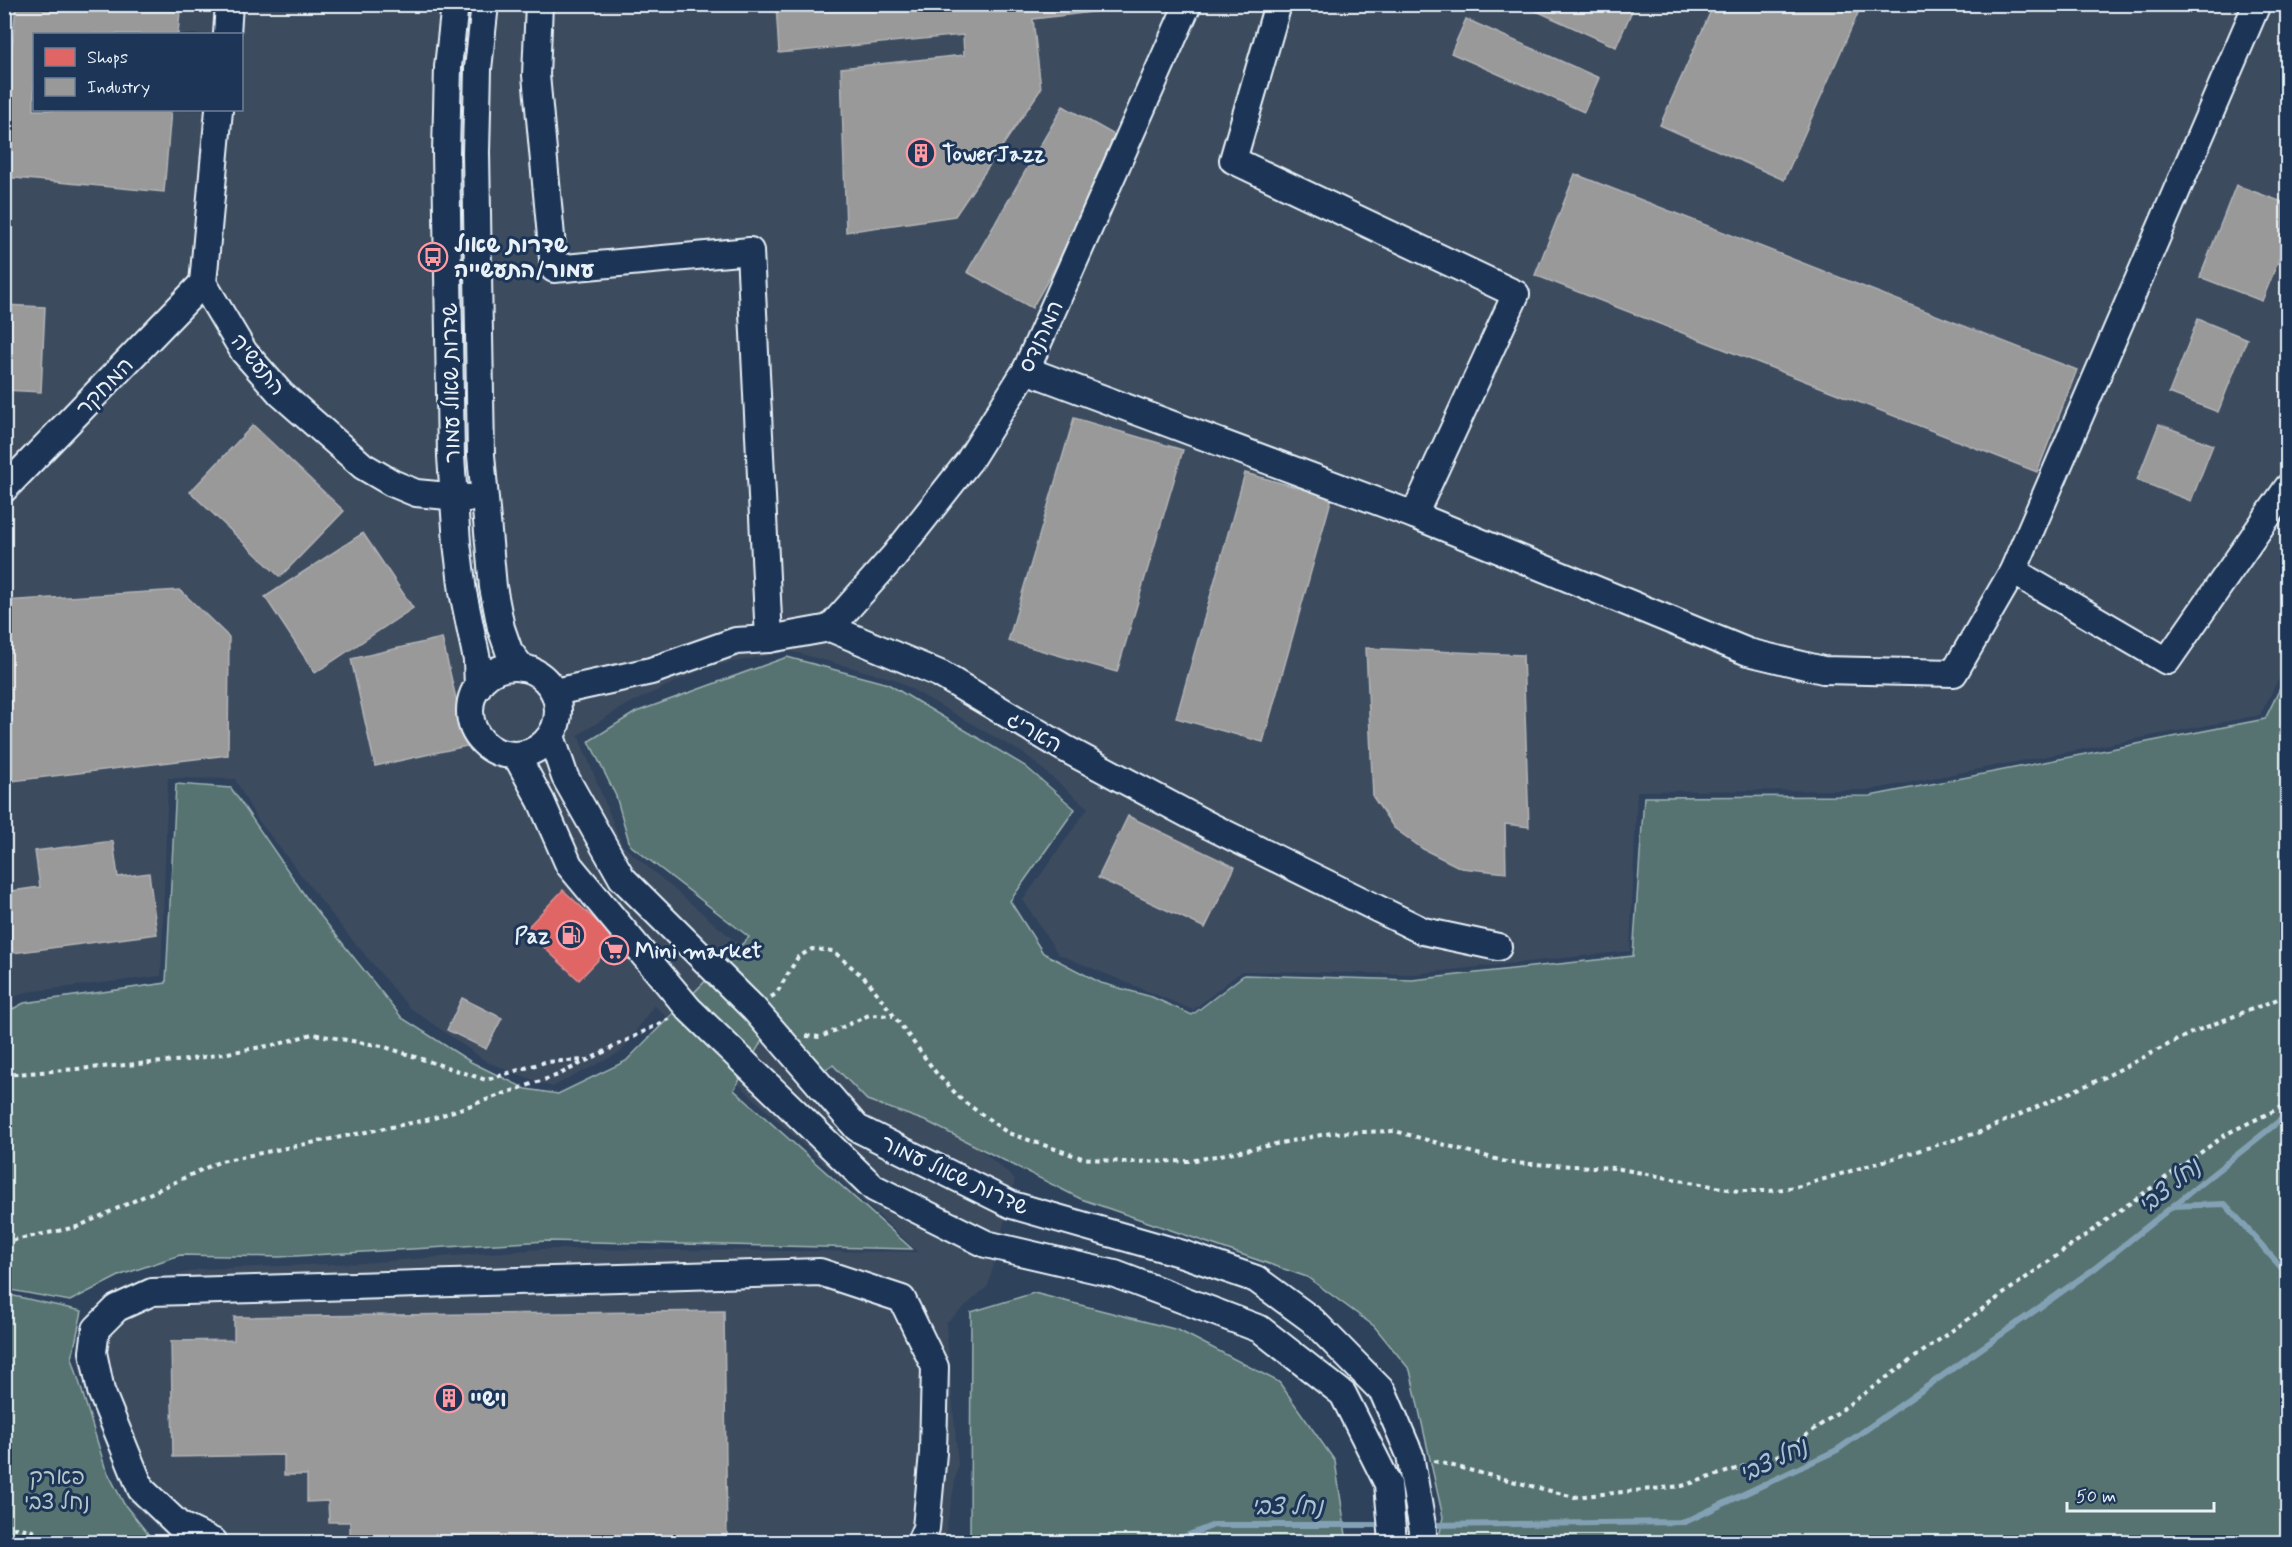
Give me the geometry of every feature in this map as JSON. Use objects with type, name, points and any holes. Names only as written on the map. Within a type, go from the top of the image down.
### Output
[{"type":"street","points":[[226,33],[230,4]]},
{"type":"street","name":"שדרות שאול עמור","points":[[455,4],[448,67],[446,152],[451,456],[463,592],[477,660],[478,687]]},
{"type":"street","name":"שדרות שאול עמור","points":[[485,4],[478,69],[476,152],[481,455],[493,587],[501,628],[509,651],[522,668]]},
{"type":"street","points":[[539,4],[536,75],[554,269],[750,251],[769,639]]},
{"type":"street","name":"המהנדס","points":[[830,628],[894,556],[969,461],[1026,370],[1188,4]]},
{"type":"street","points":[[1278,4],[1233,160],[1516,294],[1414,515]]},
{"type":"street","points":[[1026,370],[1414,515],[1748,652],[1822,670],[1954,673],[2013,571],[2257,4]]},
{"type":"street","points":[[202,283],[219,111]]},
{"type":"street","name":"התעשיה","points":[[202,283],[244,352],[281,394],[363,466],[392,483],[416,493],[484,498]]},
{"type":"street","name":"המחקר","points":[[4,489],[202,283]]},
{"type":"street","points":[[2013,571],[2167,661],[2288,486]]},
{"type":"street","points":[[555,692],[651,671],[736,641],[769,639],[830,628]]},
{"type":"street","name":"האריג","points":[[830,628],[940,674],[1064,748],[1198,820],[1423,931],[1498,946]]},
{"type":"street","points":[[507,668],[522,668],[535,672],[555,692],[558,707],[557,722],[551,736],[542,746],[530,753],[516,755],[501,753],[488,747],[478,736],[472,723],[470,708],[478,687],[494,672],[507,668]]},
{"type":"street","name":"שדרות שאול עמור","points":[[551,736],[565,777],[622,878],[754,1009],[857,1128],[1012,1205],[1183,1254],[1256,1279],[1312,1320],[1383,1392],[1410,1455],[1423,1531],[1422,1542]]},
{"type":"street","name":"שדרות שאול עמור","points":[[516,755],[541,801],[569,865],[689,1009],[874,1188],[986,1244],[1114,1274],[1260,1329],[1343,1394],[1388,1484],[1393,1542]]},
{"type":"street","points":[[214,1542],[179,1525],[141,1489],[101,1391],[93,1352],[96,1329],[117,1308],[152,1292],[820,1272],[902,1299],[935,1367],[933,1453],[926,1528],[920,1542]]},
{"type":"path","points":[[754,1009],[776,994],[798,957],[812,949],[833,951],[868,981],[937,1074],[963,1101],[1008,1133],[1082,1158],[1123,1162],[1190,1161],[1331,1133],[1395,1131],[1510,1163],[1615,1168],[1738,1191],[1770,1191],[1801,1186],[1980,1132],[2103,1078],[2191,1033],[2288,995]]},
{"type":"path","points":[[4,1242],[77,1227],[220,1161],[431,1119],[558,1075],[689,1009]]},
{"type":"path","points":[[801,1036],[821,1037],[869,1015],[893,1016]]},
{"type":"path","points":[[4,1075],[187,1060],[279,1044],[312,1034],[382,1046],[486,1080],[544,1062],[588,1060]]},
{"type":"path","points":[[1410,1455],[1574,1497],[1682,1486],[1777,1456],[2228,1133],[2288,1104]]},
{"type":"path","points":[[4,1530],[22,1528],[34,1531],[48,1542]]},
{"type":"shaded area","points":[[5,5],[2287,5],[2288,661],[2260,715],[1870,790],[1637,791],[1630,951],[1414,974],[1242,971],[1193,1010],[1058,954],[1023,900],[1088,808],[1026,755],[894,679],[790,651],[708,667],[626,705],[578,735],[622,845],[1015,1179],[988,1286],[946,1323],[958,1465],[944,1542],[174,1542],[129,1502],[88,1401],[78,1362],[88,1314],[117,1293],[152,1281],[200,1269],[362,1263],[542,1249],[918,1252],[654,1005],[621,1052],[552,1087],[487,1062],[409,1007],[344,930],[255,816],[235,779],[168,778],[161,976],[26,992],[5,1001]]},
{"type":"green space","points":[[787,657],[888,684],[1025,766],[1075,809],[1010,901],[1043,953],[1101,983],[1152,997],[1192,1015],[1244,975],[1412,980],[1633,956],[1644,797],[1870,796],[2265,719],[2287,674],[2287,1542],[1438,1542],[1443,1517],[1410,1370],[1374,1326],[1307,1277],[1081,1199],[928,1122],[867,1100],[833,1065],[821,1072],[765,1035],[734,1090],[912,1249],[547,1241],[279,1257],[180,1255],[121,1275],[70,1301],[5,1289],[5,1013],[24,1003],[166,983],[176,784],[231,788],[308,900],[402,1018],[471,1062],[526,1089],[558,1094],[626,1061],[749,937],[630,845],[616,796],[589,741],[636,712]]},
{"type":"green space","points":[[1034,1293],[1178,1330],[1279,1382],[1335,1461],[1347,1542],[970,1542],[971,1312]]},
{"type":"green space","name":"פארק נחל צבי","points":[[5,1294],[82,1311],[72,1358],[105,1467],[124,1504],[149,1535],[162,1542],[5,1542]]},
{"type":"building: Shops","name":"Paz","points":[[563,890],[617,940],[579,980],[525,930]]},
{"type":"building: Industry","points":[[16,4],[102,4],[180,11],[178,33],[33,33],[33,111],[171,111],[164,192],[4,177],[4,140]]},
{"type":"building: Industry","name":"TowerJazz","points":[[776,4],[1161,4],[1033,19],[1041,89],[955,216],[846,232],[841,68],[964,55],[963,35],[779,53]]},
{"type":"building: Industry","points":[[1521,4],[1635,4],[1616,47]]},
{"type":"building: Industry","points":[[1714,4],[1862,4],[1784,180],[1660,125]]},
{"type":"building: Industry","points":[[1466,19],[1599,78],[1584,112],[1451,53]]},
{"type":"building: Industry","points":[[1063,106],[1127,142],[1032,308],[967,272]]},
{"type":"building: Industry","points":[[1575,174],[2077,370],[2037,472],[1535,275]]},
{"type":"building: Industry","points":[[2236,185],[2288,204],[2288,237],[2262,301],[2200,277]]},
{"type":"building: Industry","points":[[4,305],[45,307],[41,392],[4,390]]},
{"type":"building: Industry","points":[[2198,319],[2247,339],[2218,412],[2169,393]]},
{"type":"building: Industry","points":[[1074,418],[1183,450],[1117,672],[1008,641]]},
{"type":"building: Industry","points":[[2159,424],[2213,445],[2191,501],[2137,480]]},
{"type":"building: Industry","points":[[253,425],[344,511],[280,577],[190,492]]},
{"type":"building: Industry","points":[[1245,473],[1332,497],[1263,742],[1176,718]]},
{"type":"building: Industry","points":[[363,533],[413,608],[315,673],[265,597]]},
{"type":"building: Industry","points":[[180,590],[229,637],[228,755],[4,782],[4,601]]},
{"type":"building: Industry","points":[[442,638],[467,746],[375,766],[351,659]]},
{"type":"building: Industry","points":[[1366,648],[1523,655],[1529,827],[1505,824],[1506,873],[1461,868],[1423,849],[1394,828],[1373,797]]},
{"type":"building: Industry","points":[[1128,816],[1235,867],[1205,928],[1098,878]]},
{"type":"building: Industry","points":[[113,841],[118,877],[149,873],[157,934],[13,953],[5,892],[40,887],[35,851]]},
{"type":"building: Industry","points":[[462,998],[502,1018],[486,1049],[447,1030]]},
{"type":"building: Industry","name":"וישיי","points":[[724,1311],[727,1542],[350,1542],[350,1522],[329,1522],[328,1501],[307,1502],[307,1475],[284,1475],[284,1455],[173,1457],[171,1341],[234,1340],[234,1317]]},
{"type":"waterway","name":"נחל צבי","points":[[1429,1525],[1685,1522],[1837,1450],[2094,1269],[2288,1114]]},
{"type":"waterway","points":[[2173,1206],[2225,1204],[2288,1275]]},
{"type":"waterway","name":"נחל צבי","points":[[1171,1542],[1214,1525],[1386,1525]]},
{"type":"place","name":"TowerJazz","points":[[921,153]]},
{"type":"place","name":"שדרות שאול עמור/התעשייה","points":[[433,257]]},
{"type":"place","name":"Paz","points":[[571,935]]},
{"type":"place","name":"Mini market","points":[[614,950]]},
{"type":"place","name":"וישיי","points":[[449,1398]]}]
